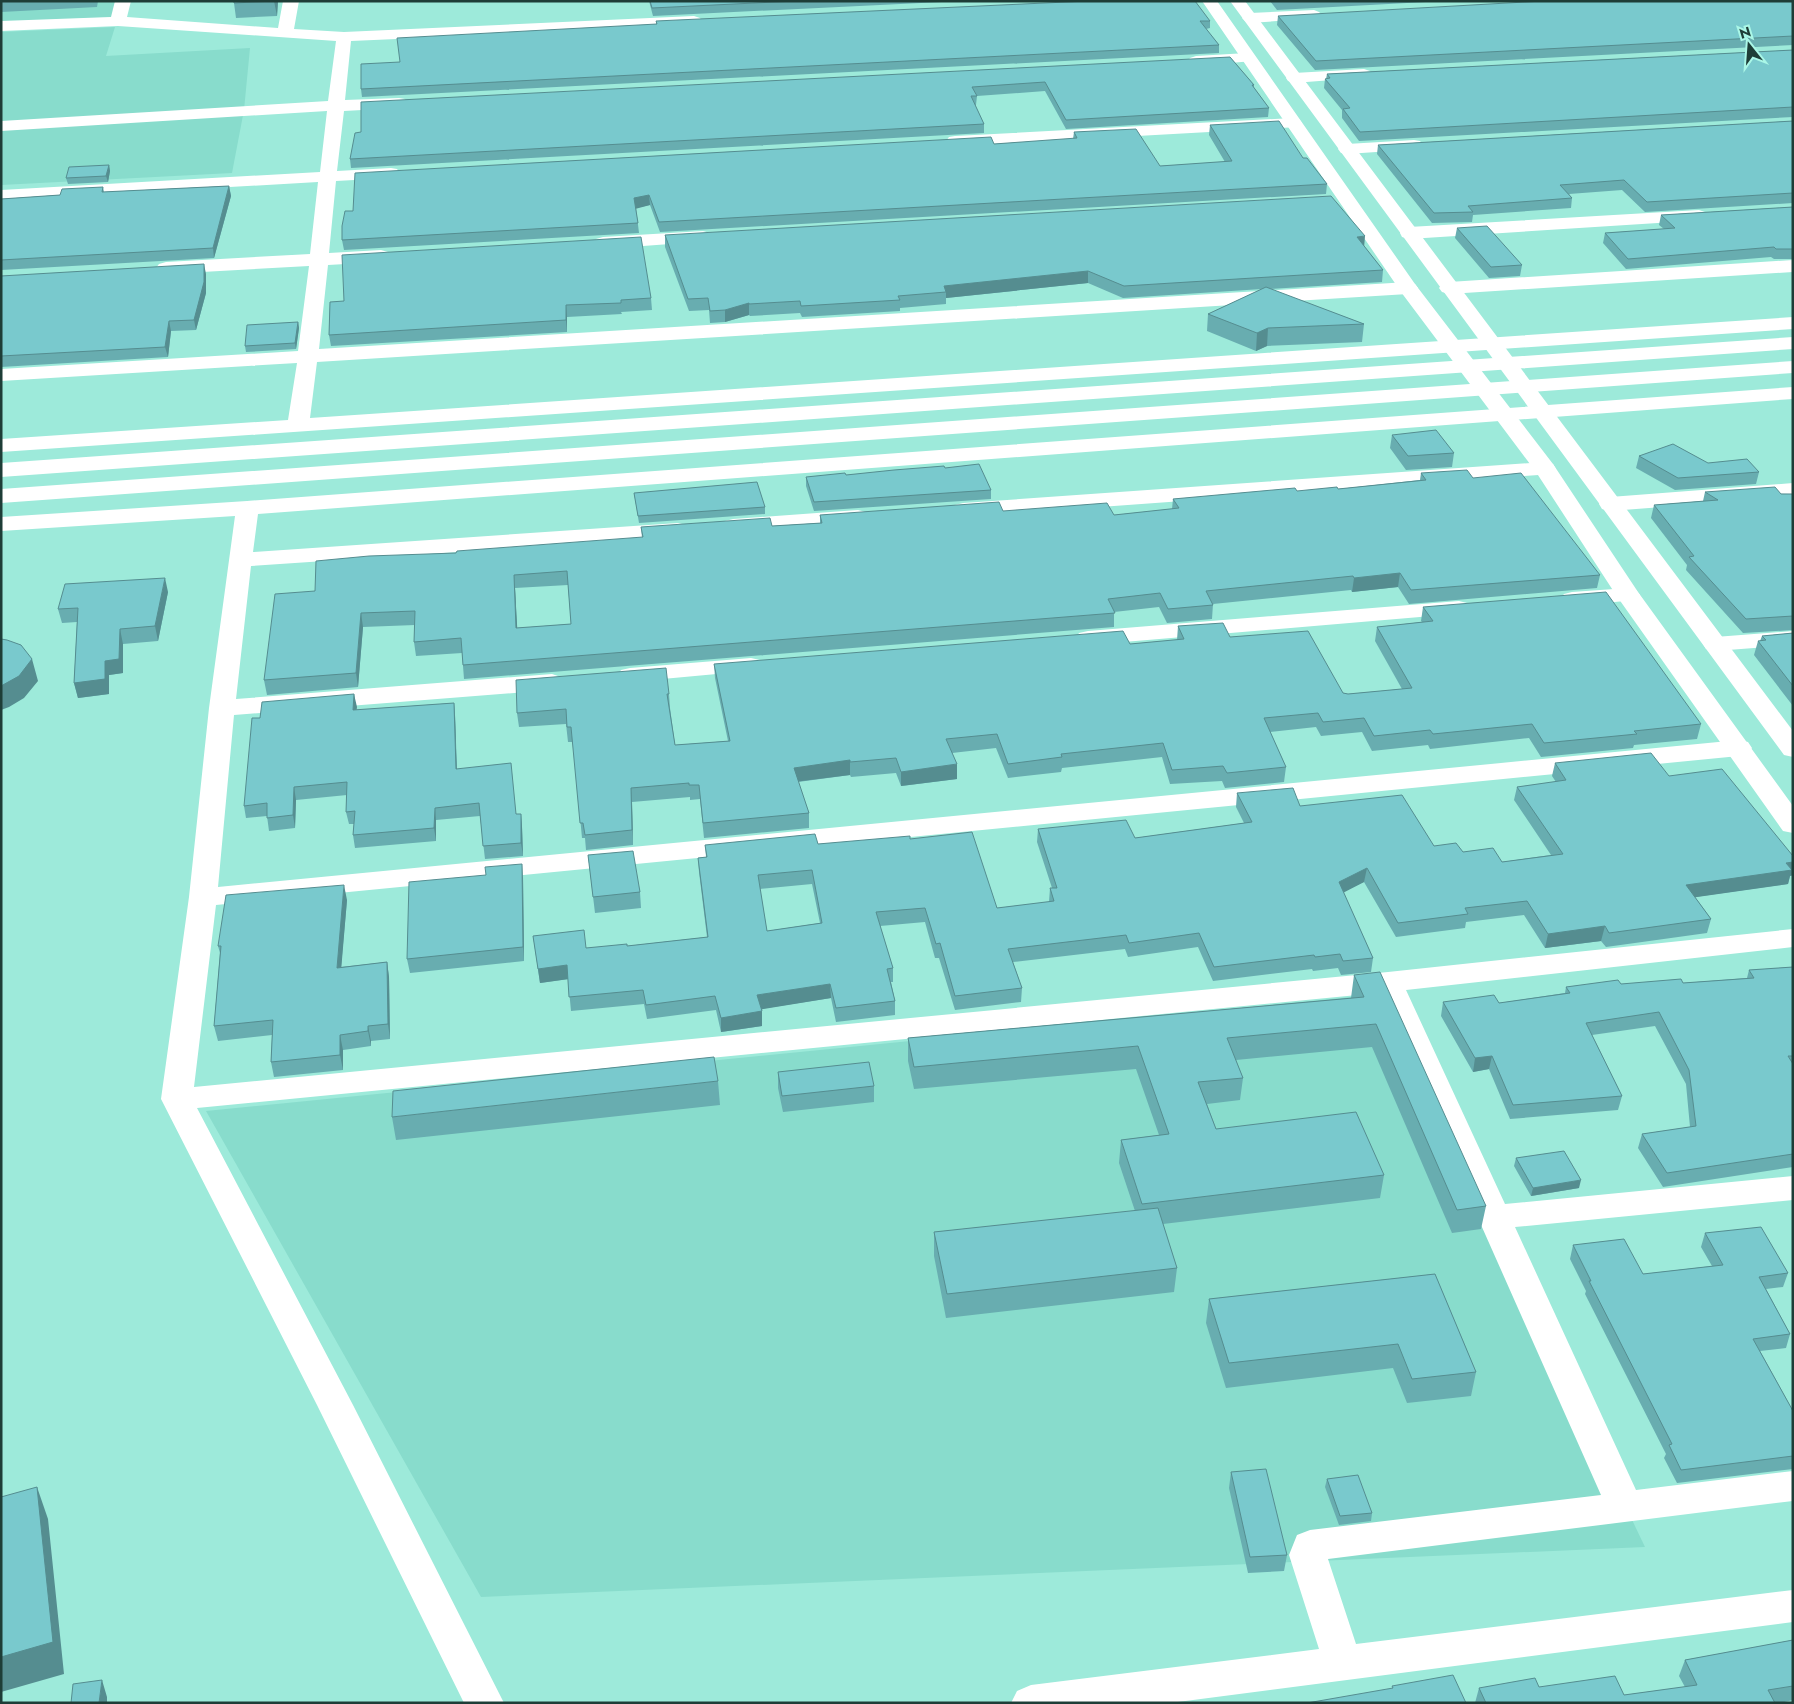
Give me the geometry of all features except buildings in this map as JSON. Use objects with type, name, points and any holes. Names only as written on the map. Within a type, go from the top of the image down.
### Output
[{"type":"street","points":[[118,21],[123,1]]},
{"type":"street","points":[[285,34],[292,1]]},
{"type":"street","points":[[1209,1],[1293,123],[1336,201],[1454,346],[1545,469],[1628,595],[1793,825]]},
{"type":"street","points":[[1237,1],[1793,749]]},
{"type":"street","points":[[1250,18],[1328,14]]},
{"type":"street","points":[[1,26],[118,21],[344,37],[635,16],[706,20]]},
{"type":"street","points":[[298,425],[309,356],[344,37]]},
{"type":"street","points":[[1178,62],[1247,58]]},
{"type":"street","points":[[1294,78],[1384,73]]},
{"type":"street","points":[[1,126],[244,110],[414,102]]},
{"type":"street","points":[[935,143],[1293,123]]},
{"type":"street","points":[[1347,149],[1426,144]]},
{"type":"street","points":[[1,194],[407,172]]},
{"type":"street","points":[[1409,233],[1714,215]]},
{"type":"street","points":[[588,244],[718,236]]},
{"type":"street","points":[[150,269],[399,255]]},
{"type":"street","points":[[1449,288],[1793,266]]},
{"type":"street","points":[[1,375],[1408,288]]},
{"type":"street","points":[[1,446],[1793,324]]},
{"type":"street","points":[[1,470],[1793,343]]},
{"type":"street","points":[[1,496],[1523,388],[1793,367]]},
{"type":"street","points":[[1,524],[247,508],[1503,413],[1793,393]]},
{"type":"street","points":[[938,511],[1545,469]]},
{"type":"street","points":[[1610,504],[1793,490]]},
{"type":"street","points":[[247,508],[177,1098],[335,1405],[484,1703]]},
{"type":"street","points":[[241,560],[878,516]]},
{"type":"street","points":[[1549,601],[1628,595]]},
{"type":"street","points":[[1064,640],[1480,607]]},
{"type":"street","points":[[1715,644],[1793,638]]},
{"type":"street","points":[[608,677],[777,663]]},
{"type":"street","points":[[222,708],[579,679]]},
{"type":"street","points":[[202,897],[1739,748]]},
{"type":"street","points":[[177,1098],[1388,982],[1793,938]]},
{"type":"street","points":[[1388,982],[1626,1507]]},
{"type":"street","points":[[1495,1217],[1793,1188]]},
{"type":"street","points":[[1343,1663],[1308,1555],[1310,1546],[1793,1486]]},
{"type":"street","points":[[1031,1703],[1793,1606]]},
{"type":"shaded area","points":[[1,1],[119,1],[118,17],[1,22]]},
{"type":"shaded area","points":[[115,27],[106,56],[250,48],[244,110],[232,173],[1,185],[1,32]]},
{"type":"shaded area","points":[[1381,994],[1645,1547],[481,1597],[206,1111]]}]
